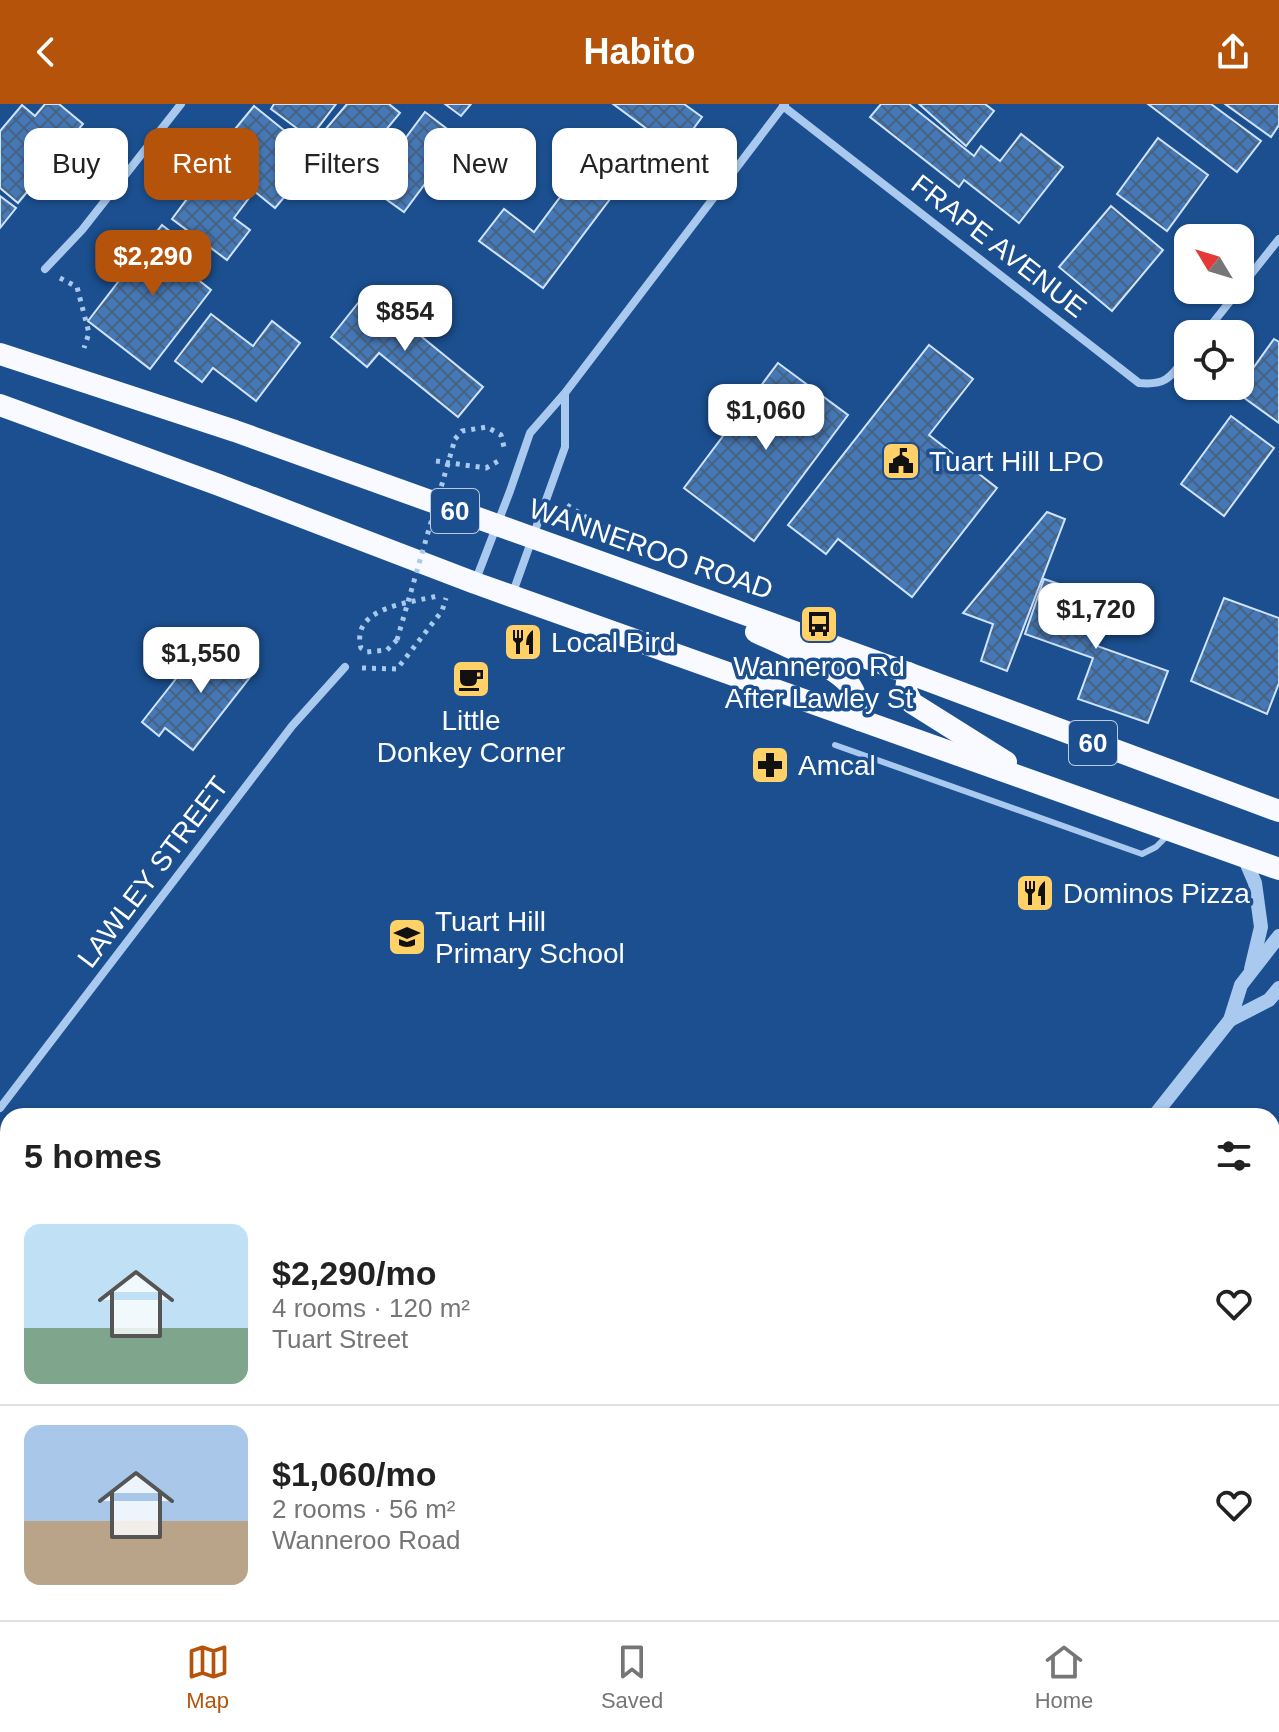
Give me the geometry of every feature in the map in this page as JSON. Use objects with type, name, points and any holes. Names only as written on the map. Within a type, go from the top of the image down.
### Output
[{"type":"highway","name":"WANNEROO ROAD","points":[[0,354],[235,431],[908,673],[1279,811]]},
{"type":"highway","name":"60","points":[[0,405],[511,597],[1279,869]]},
{"type":"highway","points":[[606,564],[824,665],[849,684],[857,700],[860,720]]},
{"type":"highway","points":[[908,673],[906,691],[912,703],[1037,783]]},
{"type":"street","points":[[45,269],[82,230],[181,104]]},
{"type":"street","points":[[475,583],[530,433],[565,393],[784,105]]},
{"type":"street","name":"FRAPE AVENUE","points":[[784,105],[1139,383],[1155,385],[1169,379],[1174,372]]},
{"type":"street","points":[[1254,270],[1279,239]]},
{"type":"street","points":[[1215,320],[1227,304]]},
{"type":"street","points":[[511,597],[565,447],[565,393]]},
{"type":"street","name":"LAWLEY STREET","points":[[0,1108],[283,738],[345,667]]},
{"type":"street","points":[[1243,855],[1255,883],[1261,927],[1251,973]]},
{"type":"street","points":[[1160,1108],[1230,1020],[1241,985],[1279,936]]},
{"type":"street","points":[[1230,1020],[1269,1000],[1279,988]]},
{"type":"lane","points":[[835,745],[1142,854],[1156,847],[1172,830]]},
{"type":"path","points":[[45,269],[77,287],[89,333],[84,348]]},
{"type":"path","points":[[436,461],[450,463],[479,468],[493,466],[503,455],[504,442],[496,430],[487,427],[462,431],[455,439],[450,454],[446,469],[428,529],[409,598],[405,612],[397,640],[387,650],[367,652],[361,648],[359,631],[370,617],[384,610],[398,606],[412,602],[440,595]]},
{"type":"path","points":[[345,667],[397,669],[442,611],[448,590]]},
{"type":"building","points":[[45,104],[59,104],[83,124],[80,128],[24,128],[24,196],[18,203],[0,188],[0,131],[22,105],[35,116]]},
{"type":"building","points":[[274,104],[336,104],[318,128],[297,128],[271,109]]},
{"type":"building","points":[[347,104],[389,104],[400,113],[388,128],[327,128]]},
{"type":"building","points":[[445,104],[471,104],[461,116]]},
{"type":"building","points":[[613,104],[684,104],[702,117],[694,128],[646,128]]},
{"type":"building","points":[[881,104],[909,104],[974,156],[981,146],[1000,161],[1021,134],[1063,167],[1019,223],[964,180],[959,187],[870,117]]},
{"type":"building","points":[[919,104],[985,104],[994,111],[966,146]]},
{"type":"building","points":[[1148,104],[1211,104],[1261,141],[1237,172]]},
{"type":"building","points":[[1225,104],[1279,104],[1279,125],[1271,137]]},
{"type":"building","points":[[254,106],[281,128],[275,128],[275,200],[282,200],[275,208],[259,195],[259,128],[236,128]]},
{"type":"building","points":[[425,112],[446,128],[424,128],[424,185],[404,212],[387,200],[408,200],[408,135]]},
{"type":"building","points":[[1158,138],[1208,175],[1167,231],[1117,194]]},
{"type":"building","points":[[0,196],[16,208],[0,228]]},
{"type":"building","points":[[186,200],[248,200],[234,218],[250,230],[227,260],[172,219]]},
{"type":"building","points":[[558,200],[609,200],[543,288],[479,241],[504,209],[534,232]]},
{"type":"building","points":[[1111,206],[1163,250],[1112,311],[1059,267]]},
{"type":"building","points":[[162,225],[203,257],[191,274],[211,290],[150,369],[88,321]]},
{"type":"building","points":[[367,292],[483,387],[458,417],[379,353],[367,367],[331,337]]},
{"type":"building","points":[[211,314],[253,346],[272,321],[300,343],[256,401],[213,368],[202,382],[175,361]]},
{"type":"building","points":[[1274,339],[1279,342],[1279,423],[1247,400],[1254,400],[1254,367]]},
{"type":"building","name":"Tuart Hill LPO","points":[[929,345],[973,379],[929,435],[997,488],[912,597],[838,539],[826,554],[788,525]]},
{"type":"building","points":[[778,363],[848,415],[754,541],[684,488]]},
{"type":"building","points":[[1231,416],[1274,448],[1224,516],[1181,484]]},
{"type":"building","points":[[1047,512],[1065,519],[1007,671],[981,661],[993,624],[963,613]]},
{"type":"building","points":[[1044,579],[1113,602],[1097,646],[1168,671],[1148,723],[1078,699],[1093,658],[1025,634]]},
{"type":"building","points":[[1224,598],[1279,618],[1279,683],[1267,714],[1191,681]]},
{"type":"building","points":[[223,640],[258,667],[193,750],[165,728],[159,736],[142,722],[194,656],[204,664]]},
{"type":"place","name":"Tuart Hill LPO","points":[[901,461]]},
{"type":"place","name":"Wanneroo Rd After Lawley St","points":[[819,624]]},
{"type":"place","name":"Local Bird","points":[[523,642]]},
{"type":"place","name":"Little Donkey Corner","points":[[471,679]]},
{"type":"place","name":"Amcal","points":[[770,765]]},
{"type":"place","name":"Dominos Pizza","points":[[1035,893]]},
{"type":"place","name":"Tuart Hill Primary School","points":[[407,937]]}]
